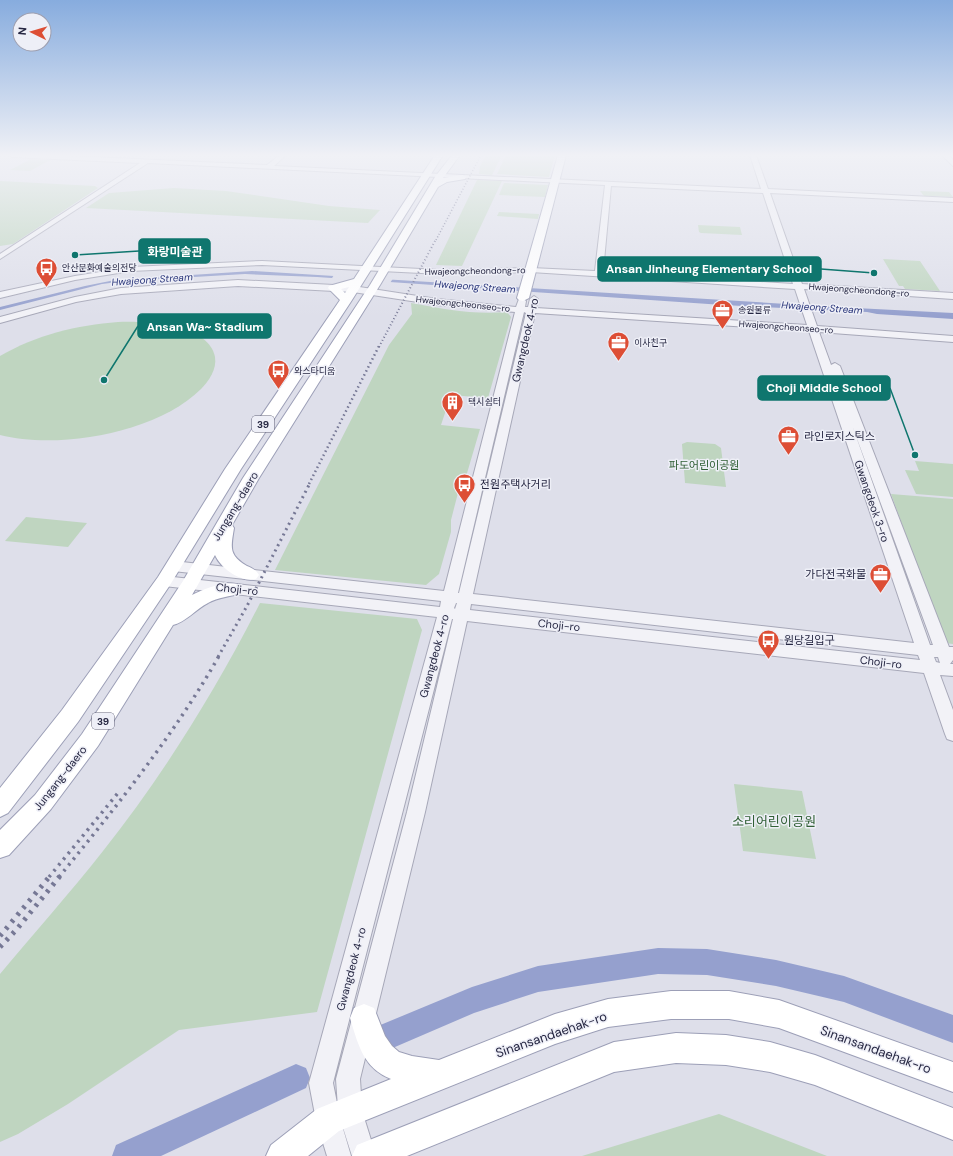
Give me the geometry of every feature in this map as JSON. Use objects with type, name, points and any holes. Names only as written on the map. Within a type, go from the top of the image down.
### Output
[{"type":"main road","name":"Jungang-daero","points":[[0,806],[50,744],[169,574],[233,469],[403,209]]},
{"type":"main road","name":"Jungang-daero","points":[[0,847],[43,802],[90,740],[194,576],[230,512],[378,280],[421,209]]},
{"type":"main road","name":"Gwangdeok 4-ro","points":[[527,304],[552,209]]},
{"type":"main road","name":"Gwangdeok 4-ro","points":[[548,243],[554,209]]},
{"type":"main road","points":[[333,288],[356,282]]},
{"type":"main road","points":[[230,512],[222,551],[230,564],[250,575]]},
{"type":"main road","points":[[160,628],[202,597],[214,592],[235,589]]},
{"type":"main road","points":[[0,791],[50,744]]},
{"type":"main road","name":"Sinansandaehak-ro","points":[[282,1156],[339,1116],[555,1029],[608,1012],[671,1005],[729,1006],[778,1014],[953,1077]]},
{"type":"main road","points":[[364,1018],[377,1051],[386,1061],[400,1069],[438,1075]]},
{"type":"main road","points":[[368,1156],[614,1057],[676,1048],[726,1050],[770,1057],[815,1070],[953,1124]]},
{"type":"street","points":[[0,257],[74,209]]},
{"type":"street","points":[[599,274],[606,209]]},
{"type":"street","name":"Gwangdeok 3-ro","points":[[774,209],[815,323],[953,734]]},
{"type":"street","name":"Hwajeongcheondong-ro","points":[[0,295],[107,272],[154,267],[262,263],[356,282],[453,272],[536,272],[599,274],[953,296]]},
{"type":"street","name":"Hwajeongcheonseo-ro","points":[[356,282],[378,280],[437,302],[527,304],[815,323],[953,339]]},
{"type":"street","points":[[0,320],[96,295],[121,291],[238,283],[333,288]]},
{"type":"street","name":"Gwangdeok 4-ro","points":[[364,1156],[339,1116],[321,1083],[456,605],[527,304]]},
{"type":"street","name":"Gwangdeok 4-ro","points":[[339,1156],[339,1116],[416,812],[456,605],[527,304]]},
{"type":"street","name":"Gwangdeok 3-ro","points":[[815,323],[948,653],[952,673]]},
{"type":"street","name":"Choji-ro","points":[[169,574],[194,576],[250,575],[456,605],[930,668],[952,673]]},
{"type":"street","name":"Choji-ro","points":[[194,576],[235,589],[456,605],[948,653]]},
{"type":"green space","points":[[0,209],[66,209],[13,244],[0,246]]},
{"type":"green space","points":[[104,209],[380,210],[368,223]]},
{"type":"green space","points":[[463,209],[489,209],[462,266],[436,265]]},
{"type":"green space","points":[[499,212],[539,214],[538,219],[497,216]]},
{"type":"green space","points":[[698,225],[740,227],[742,235],[701,233],[699,232]]},
{"type":"green space","points":[[883,259],[920,261],[940,291],[905,289],[903,286],[899,286]]},
{"type":"green space","points":[[411,303],[471,312],[507,312],[511,317],[488,398],[451,395],[441,425],[480,429],[465,480],[459,489],[451,520],[451,532],[439,574],[426,585],[275,570],[389,345],[412,314]]},
{"type":"green space","points":[[144,322],[174,326],[201,337],[210,346],[215,357],[214,370],[209,379],[201,389],[182,404],[159,417],[133,427],[77,439],[23,439],[0,435],[0,356],[28,342],[57,332],[103,323]]},
{"type":"green space","name":"파도어린이공원","points":[[687,442],[715,444],[721,448],[726,487],[685,483],[682,444]]},
{"type":"green space","points":[[915,461],[953,464],[953,497],[916,494],[905,470],[919,471]]},
{"type":"green space","points":[[891,494],[953,499],[953,644],[945,643]]},
{"type":"green space","points":[[26,517],[87,523],[68,547],[5,541]]},
{"type":"green space","points":[[260,603],[417,619],[422,630],[317,1012],[179,1030],[68,1104],[18,1134],[0,1142],[0,974],[65,898],[147,792],[188,731],[225,668]]},
{"type":"green space","name":"소리어린이공원","points":[[734,784],[802,791],[816,859],[743,851]]},
{"type":"green space","points":[[719,1114],[827,1156],[582,1156]]},
{"type":"water","name":"Hwajeong Stream","points":[[252,271],[953,313],[953,319],[867,312],[723,305],[317,277],[245,274],[126,281],[102,284],[0,310],[0,307],[115,280]]},
{"type":"pier","points":[[335,273],[394,277],[390,283],[331,280]]},
{"type":"waterway","points":[[388,1036],[472,1000],[538,979],[658,961],[707,962],[776,973],[844,989],[953,1029]]},
{"type":"waterway","points":[[127,1156],[296,1078]]},
{"type":"railway","points":[[436,240],[452,209]]},
{"type":"railway","points":[[379,347],[436,239]]},
{"type":"railway","points":[[309,484],[379,346]]},
{"type":"railway","points":[[218,657],[247,606],[310,483]]},
{"type":"railway","points":[[59,877],[144,770],[183,714],[219,656]]},
{"type":"railway","points":[[49,877],[118,793]]},
{"type":"railway","points":[[0,936],[50,876]]},
{"type":"railway","points":[[0,947],[17,929],[60,876]]},
{"type":"place","name":"화랑미술관","points":[[75,255]]},
{"type":"place","name":"Ansan Jinheung Elementary School","points":[[874,273]]},
{"type":"place","name":"안산문화예술의전당","points":[[46,288]]},
{"type":"place","name":"송원물류","points":[[722,330]]},
{"type":"place","name":"이사친구","points":[[619,362]]},
{"type":"place","name":"Ansan Wa~ Stadium","points":[[104,380]]},
{"type":"place","name":"와스타디움","points":[[279,390]]},
{"type":"place","name":"택시쉼터","points":[[452,422]]},
{"type":"place","name":"Choji Middle School","points":[[915,455]]},
{"type":"place","name":"라인로지스틱스","points":[[789,456]]},
{"type":"place","name":"전원주택사거리","points":[[465,504]]},
{"type":"place","name":"가다전국화물","points":[[881,594]]},
{"type":"place","name":"원당길입구","points":[[768,660]]}]
